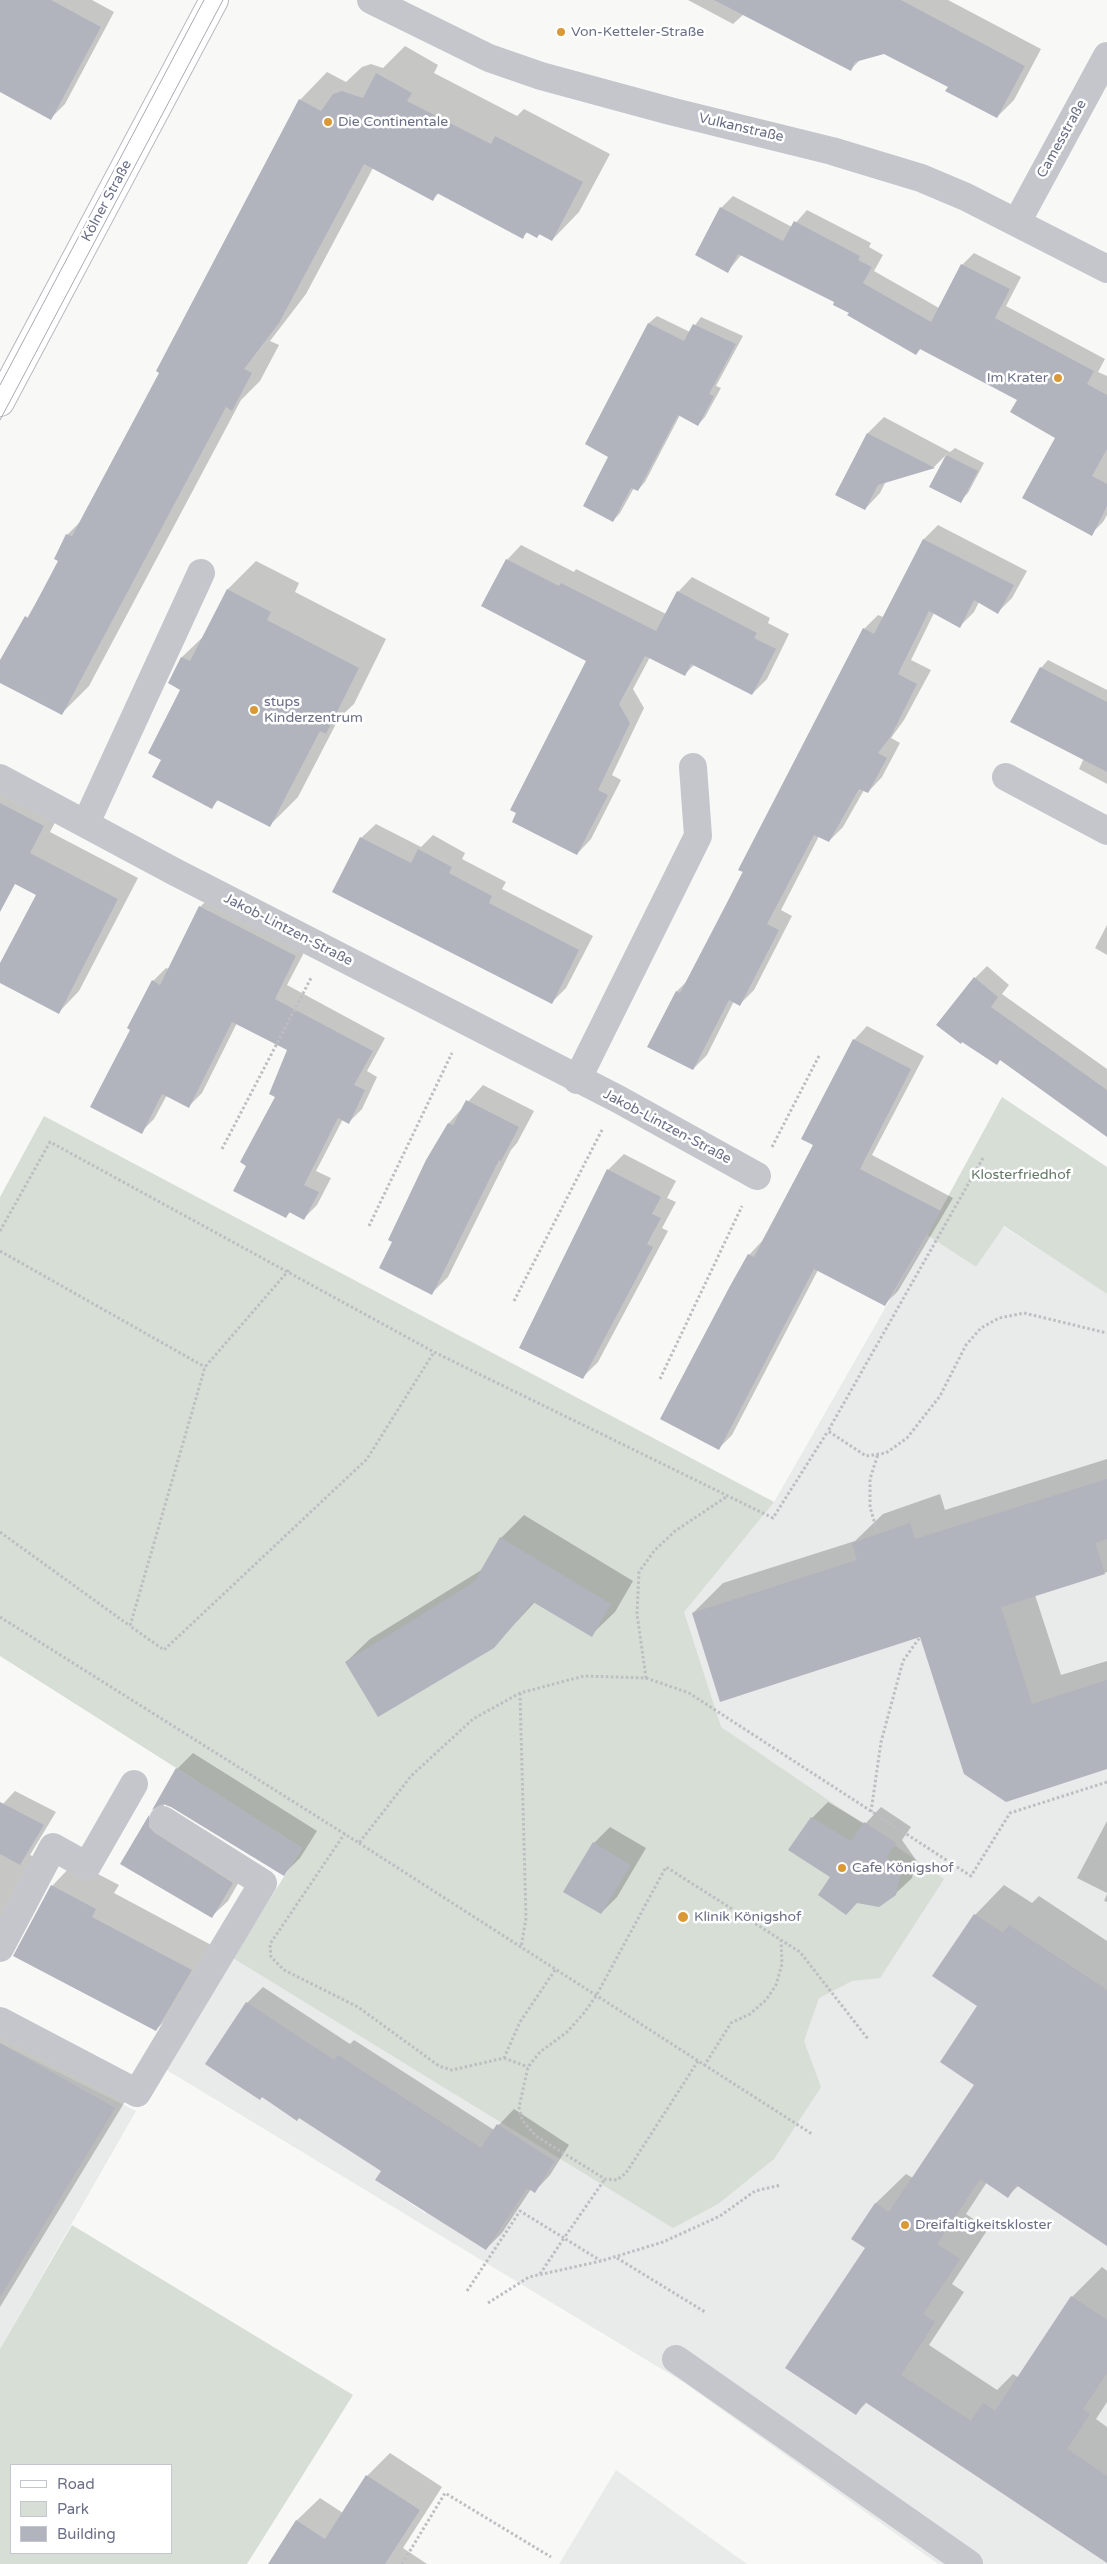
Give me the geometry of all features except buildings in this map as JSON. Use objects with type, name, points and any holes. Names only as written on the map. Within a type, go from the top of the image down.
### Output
[{"type":"main road","name":"Kölner Straße","points":[[0,402],[214,0]]},
{"type":"street","name":"Vulkanstraße","points":[[371,0],[480,54],[506,64],[594,91],[875,162],[966,197],[1107,269]]},
{"type":"street","name":"Camesstraße","points":[[1017,222],[1107,56]]},
{"type":"street","points":[[86,823],[201,574]]},
{"type":"street","points":[[578,1080],[698,836],[693,767]]},
{"type":"street","points":[[1006,777],[1107,831]]},
{"type":"street","name":"Jakob-Lintzen-Straße","points":[[0,778],[466,1022],[618,1099],[757,1176]]},
{"type":"street","points":[[0,1948],[53,1847],[87,1866],[134,1784]]},
{"type":"street","points":[[0,2021],[137,2093],[263,1883],[163,1820]]},
{"type":"street","points":[[676,2359],[969,2564]]},
{"type":"path","points":[[222,1149],[326,949]]},
{"type":"path","points":[[369,1226],[466,1022]]},
{"type":"path","points":[[660,1379],[757,1176],[820,1054]]},
{"type":"path","points":[[514,1301],[618,1099]]},
{"type":"path","points":[[0,1230],[50,1142],[289,1270],[434,1352],[773,1518],[828,1430],[984,1158]]},
{"type":"path","points":[[0,1251],[204,1367]]},
{"type":"path","points":[[130,1626],[204,1367],[289,1270]]},
{"type":"path","points":[[828,1430],[866,1456],[886,1453],[907,1438],[940,1396],[966,1345],[981,1328],[999,1318],[1024,1313],[1107,1333]]},
{"type":"path","points":[[0,1532],[164,1650],[367,1459],[434,1352]]},
{"type":"path","points":[[877,1531],[870,1507],[870,1479],[878,1454]]},
{"type":"path","points":[[646,1678],[637,1614],[640,1572],[654,1551],[675,1531],[727,1497]]},
{"type":"path","points":[[0,1617],[345,1833],[812,2134]]},
{"type":"path","points":[[871,1812],[881,1742],[902,1660],[920,1638]]},
{"type":"path","points":[[359,1843],[411,1776],[473,1719],[520,1693],[584,1676],[646,1678],[689,1693],[970,1876],[1010,1813],[1107,1782]]},
{"type":"path","points":[[520,1693],[526,1918],[521,1948]]},
{"type":"path","points":[[345,1833],[270,1944],[271,1957],[284,1970],[358,2007],[439,2066],[452,2070],[504,2058],[528,2067]]},
{"type":"path","points":[[698,2061],[626,2173],[617,2180],[605,2179],[536,2136],[522,2120],[519,2107],[528,2067],[540,2052],[567,2032],[584,2014],[596,1996],[666,1867],[800,1952],[868,2039]]},
{"type":"path","points":[[704,2066],[731,2023],[766,2000],[776,1985],[782,1964],[781,1939]]},
{"type":"path","points":[[504,2058],[520,2022],[555,1970]]},
{"type":"path","points":[[540,2275],[605,2179]]},
{"type":"path","points":[[488,2303],[529,2277],[617,2257],[684,2233],[720,2216],[756,2191],[781,2185]]},
{"type":"path","points":[[467,2291],[520,2211],[601,2261]]},
{"type":"path","points":[[617,2257],[705,2312]]},
{"type":"path","points":[[402,2564],[445,2492],[551,2557]]},
{"type":"shaded area","name":"Klinik Königshof","points":[[1003,1226],[1107,1294],[1107,2564],[938,2564],[683,2382],[165,2069],[302,1848],[190,1777],[467,1339],[774,1502],[927,1235],[976,1267]],"holes":[[[421,2110],[428,2210],[425,2213],[375,2180]]]},
{"type":"shaded area","points":[[0,2043],[136,2111],[0,2349]]},
{"type":"shaded area","points":[[616,2470],[747,2564],[559,2564]]},
{"type":"green space","name":"Klosterfriedhof","points":[[1002,1097],[1107,1167],[1107,1294],[1004,1226],[976,1267],[927,1235]]},
{"type":"green space","points":[[44,1116],[774,1502],[684,1612],[721,1727],[944,1879],[880,1978],[852,1981],[819,1998],[804,2041],[821,2087],[774,2159],[718,2204],[673,2228],[233,1958],[302,1848],[0,1656],[0,1197]]},
{"type":"green space","points":[[72,2225],[353,2395],[247,2564],[0,2564],[0,2349]]},
{"type":"tram line","points":[[0,385],[204,0]]},
{"type":"tram line","points":[[0,420],[223,0]]},
{"type":"place","name":"Von-Ketteler-Straße","points":[[561,32]]},
{"type":"place","name":"Die Continentale","points":[[328,122]]},
{"type":"place","name":"Im Krater","points":[[1058,378]]},
{"type":"place","name":"stups Kinderzentrum","points":[[254,710]]},
{"type":"place","name":"Cafe Königshof","points":[[842,1868]]},
{"type":"place","name":"Klinik Königshof","points":[[683,1917]]},
{"type":"place","name":"Dreifaltigkeitskloster","points":[[905,2225]]}]
